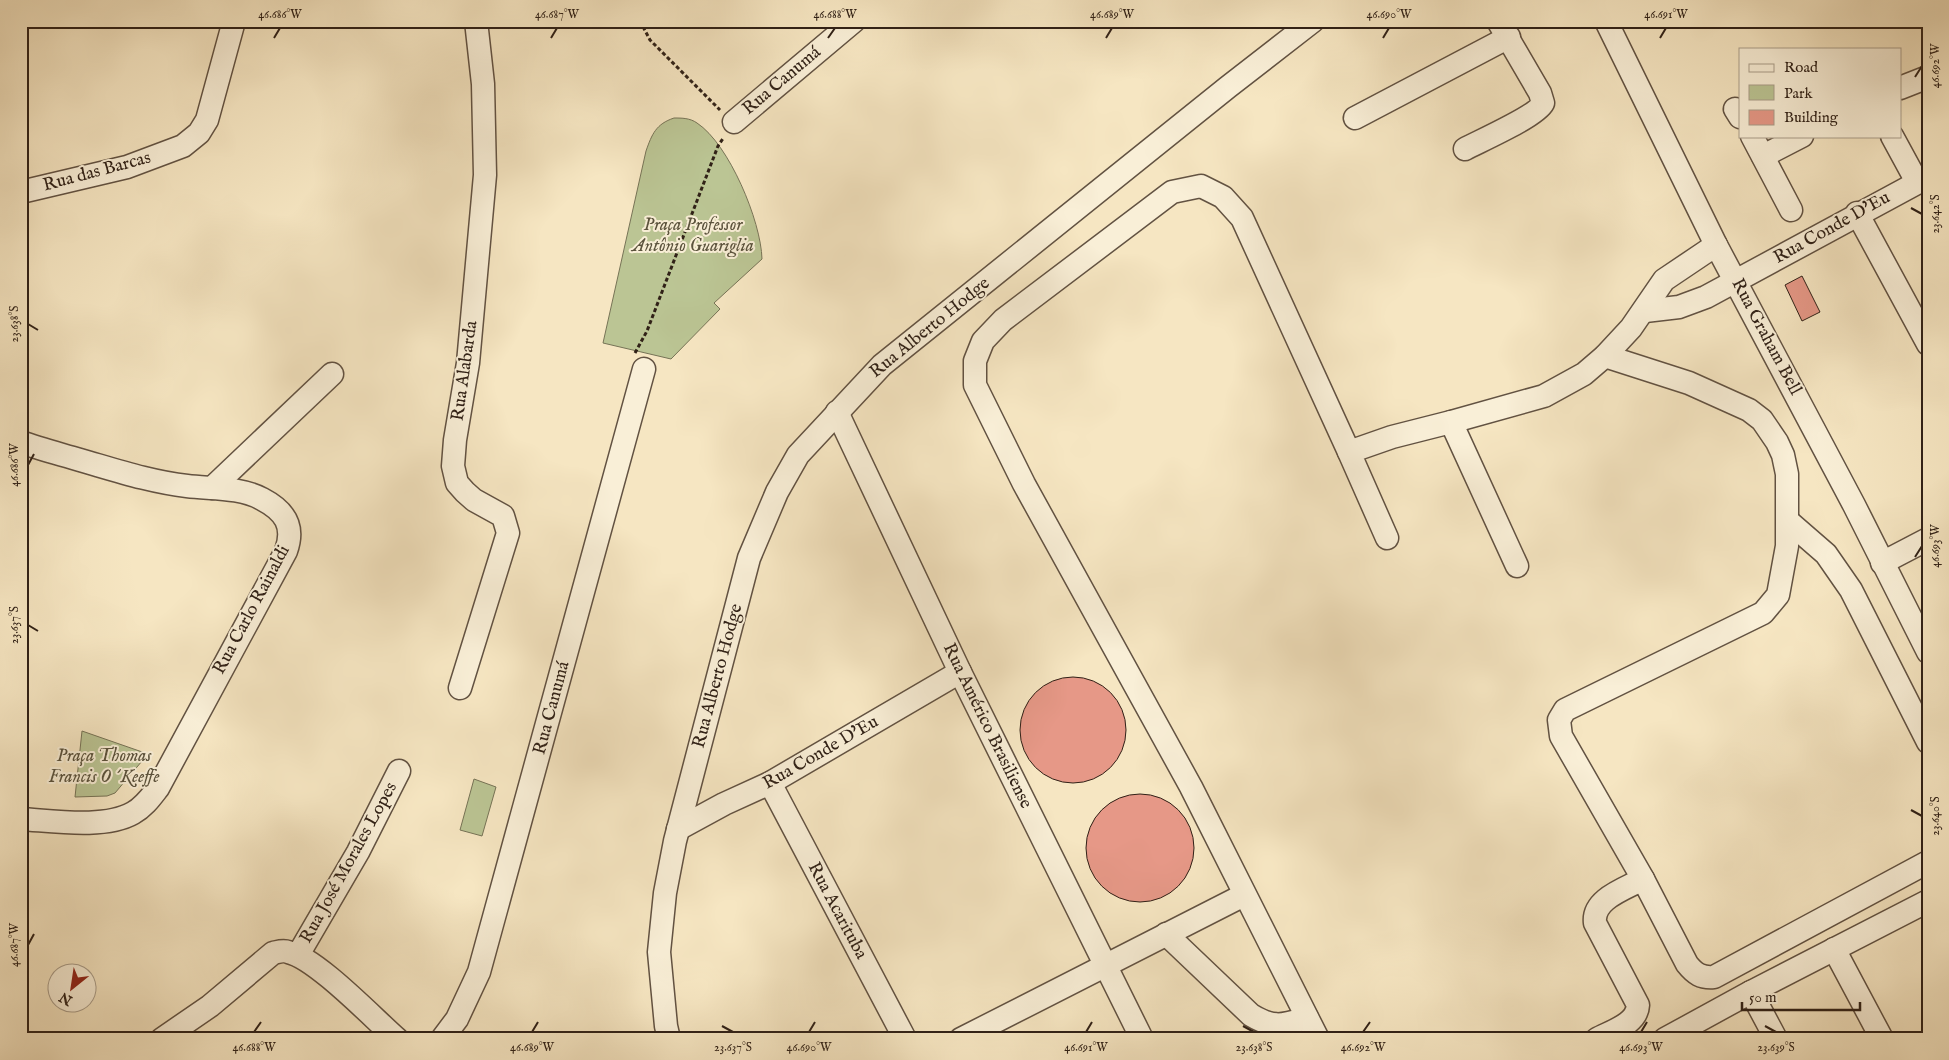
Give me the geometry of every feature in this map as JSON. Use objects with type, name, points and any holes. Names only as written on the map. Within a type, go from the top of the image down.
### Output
[{"type":"street","name":"Rua das Barcas","points":[[21,192],[127,167],[183,146],[194,137],[207,120],[234,21]]},
{"type":"street","name":"Rua Alabarda","points":[[460,688],[508,533],[503,516],[474,500],[457,483],[453,466],[468,363],[485,174],[484,84],[476,21]]},
{"type":"street","name":"Rua Canumá","points":[[734,122],[854,21]]},
{"type":"street","name":"Rua Alberto Hodge","points":[[670,1039],[666,1026],[659,952],[665,893],[678,829],[749,558],[777,492],[798,455],[882,365],[1313,21]]},
{"type":"street","name":"Rua Graham Bell","points":[[1606,21],[1716,245],[1737,280],[1854,504],[1928,652]]},
{"type":"street","points":[[1355,118],[1504,29],[1540,93],[1543,100],[1542,106],[1526,117],[1465,149]]},
{"type":"street","points":[[1902,87],[1928,77]]},
{"type":"street","points":[[1753,138],[1791,210]]},
{"type":"street","points":[[1763,156],[1798,138]]},
{"type":"street","points":[[1893,138],[1922,180]]},
{"type":"street","name":"Rua Conde D'Eu","points":[[1645,310],[1691,304],[1857,213],[1922,180]]},
{"type":"street","points":[[1318,1039],[1191,787],[1024,484],[975,385],[975,362],[983,341],[1003,320],[1172,192],[1201,186],[1223,197],[1242,218],[1387,538]]},
{"type":"street","points":[[1857,213],[1928,344]]},
{"type":"street","points":[[1349,452],[1392,437],[1544,396],[1584,374],[1605,356],[1645,310],[1664,280],[1716,245]]},
{"type":"street","points":[[1605,356],[1689,383],[1756,414],[1777,442],[1783,455],[1787,474],[1788,521],[1781,584],[1772,604],[1762,613],[1565,710],[1559,720],[1561,736],[1643,879],[1687,964],[1694,973],[1705,977],[1714,976],[1928,862]]},
{"type":"street","name":"Rua Canumá","points":[[442,1039],[458,1019],[479,972],[639,362]]},
{"type":"street","points":[[212,488],[332,374]]},
{"type":"street","name":"Rua Américo Brasiliense","points":[[837,412],[960,672],[1142,1039]]},
{"type":"street","points":[[1451,422],[1517,566]]},
{"type":"street","name":"Rua Carlo Rainaldi","points":[[21,442],[119,471],[187,486],[244,493],[261,498],[277,508],[291,532],[290,542],[158,788],[145,804],[119,819],[103,822],[21,819]]},
{"type":"street","points":[[1788,521],[1826,554],[1851,590],[1928,742]]},
{"type":"street","points":[[1882,563],[1928,539]]},
{"type":"street","name":"Rua Conde D'Eu","points":[[678,829],[724,804],[770,783],[960,672]]},
{"type":"street","name":"Rua José Morales Lopes","points":[[298,955],[358,852],[399,771]]},
{"type":"street","name":"Rua Acarituba","points":[[770,783],[905,1039]]},
{"type":"street","points":[[1597,1039],[1633,1019],[1637,1013],[1638,1005],[1596,924],[1594,916],[1602,903],[1643,879]]},
{"type":"street","points":[[961,1039],[1244,895]]},
{"type":"street","points":[[1666,1039],[1834,948],[1928,901]]},
{"type":"street","points":[[1166,934],[1251,1015],[1266,1024],[1281,1026],[1307,1018]]},
{"type":"street","points":[[1834,948],[1882,1039]]},
{"type":"street","name":"Rua José Morales Lopes","points":[[162,1039],[210,1006],[273,953],[288,951],[316,967],[397,1039]]},
{"type":"street","points":[[1751,992],[1776,1039]]},
{"type":"path","points":[[640,21],[650,40],[713,103]]},
{"type":"path","points":[[639,362],[646,331],[718,146],[734,122]]},
{"type":"green space","name":"Praça Professor Antônio Guariglia","points":[[674,118],[694,121],[709,133],[721,148],[741,185],[749,205],[756,225],[762,259],[714,303],[720,309],[671,359],[603,343],[646,151],[656,130],[663,123]]},
{"type":"green space","name":"Praça Thomas Francis O´Keeffe","points":[[82,731],[148,754],[115,793],[107,796],[75,797]]},
{"type":"green space","points":[[474,779],[496,787],[482,836],[460,830]]},
{"type":"building","points":[[1802,276],[1820,312],[1802,321],[1785,285]]},
{"type":"building","points":[[1073,677],[1093,681],[1111,692],[1122,710],[1126,730],[1122,750],[1111,768],[1093,779],[1073,783],[1053,779],[1035,768],[1024,750],[1020,730],[1024,710],[1035,692],[1053,681]]},
{"type":"building","points":[[1140,794],[1161,798],[1178,810],[1190,827],[1194,848],[1190,869],[1178,886],[1161,898],[1140,902],[1119,898],[1102,886],[1090,869],[1086,848],[1090,827],[1102,810],[1119,798]]}]
